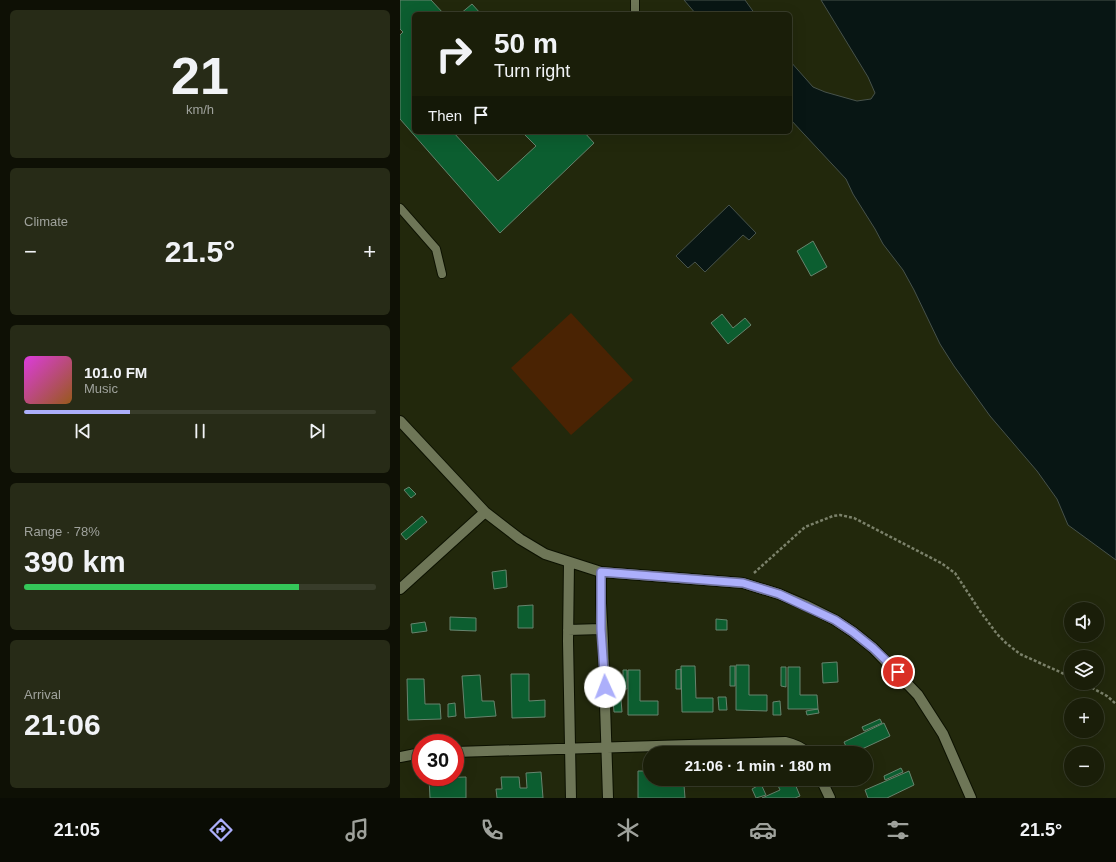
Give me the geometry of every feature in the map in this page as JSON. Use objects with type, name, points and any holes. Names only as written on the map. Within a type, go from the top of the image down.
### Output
[{"type":"street","points":[[400,421],[485,512],[520,539],[545,554],[601,572],[743,583],[779,594],[835,620],[873,648],[918,694],[943,734],[971,798]]},
{"type":"street","points":[[400,589],[485,512]]},
{"type":"street","points":[[569,562],[568,630],[571,798]]},
{"type":"street","points":[[601,572],[601,629],[603,641],[608,798]]},
{"type":"street","points":[[568,630],[601,629]]},
{"type":"street","points":[[666,746],[785,742],[798,746]]},
{"type":"street","points":[[464,752],[643,747]]},
{"type":"street","points":[[400,757],[412,755]]},
{"type":"street","points":[[824,786],[830,798]]},
{"type":"lane","points":[[635,0],[635,12]]},
{"type":"lane","points":[[400,208],[436,249],[442,274]]},
{"type":"path","points":[[743,583],[805,527],[833,516],[840,515],[854,518],[941,563],[955,573],[980,611],[997,634],[1006,643],[1020,654],[1064,674]]},
{"type":"path","points":[[1096,690],[1107,696],[1116,704]]},
{"type":"shaded area","points":[[684,0],[745,0],[754,12],[694,12]]},
{"type":"shaded area","points":[[821,0],[1116,0],[1116,560],[1068,525],[1057,499],[1037,471],[990,416],[954,366],[940,344],[903,270],[883,244],[853,194],[846,179],[792,121],[792,63],[813,87],[857,101],[871,99],[875,93],[868,77]]},
{"type":"shaded area","points":[[729,205],[756,233],[749,240],[743,235],[705,272],[695,262],[688,268],[676,256]]},
{"type":"shaded area","points":[[571,313],[633,380],[571,435],[511,368]]},
{"type":"building","points":[[400,0],[431,0],[442,12],[412,12],[412,133],[400,119],[400,35],[403,32],[400,29]]},
{"type":"building","points":[[472,4],[479,12],[462,12]]},
{"type":"building","points":[[413,134],[455,134],[498,181],[536,146],[524,134],[586,134],[594,143],[500,233]]},
{"type":"building","points":[[813,241],[827,267],[811,276],[797,251]]},
{"type":"building","points":[[722,314],[733,328],[745,318],[751,325],[728,344],[711,323]]},
{"type":"building","points":[[409,487],[416,494],[411,498],[404,490]]},
{"type":"building","points":[[422,516],[427,522],[406,540],[401,534]]},
{"type":"building","points":[[506,570],[507,587],[494,589],[492,572]]},
{"type":"building","points":[[533,605],[533,628],[518,628],[518,606]]},
{"type":"building","points":[[450,617],[476,618],[476,631],[450,630]]},
{"type":"building","points":[[716,619],[727,620],[727,630],[716,630]]},
{"type":"building","points":[[425,622],[427,631],[412,633],[411,624]]},
{"type":"building","points":[[837,662],[838,682],[823,683],[822,663]]},
{"type":"building","points":[[736,665],[749,665],[749,695],[767,695],[767,711],[736,710]]},
{"type":"building","points":[[681,666],[695,666],[696,698],[713,698],[713,712],[682,712]]},
{"type":"building","points":[[730,666],[735,666],[735,686],[730,686]]},
{"type":"building","points":[[781,667],[786,667],[786,687],[781,686]]},
{"type":"building","points":[[788,667],[800,667],[800,695],[817,695],[818,709],[788,709]]},
{"type":"building","points":[[681,669],[681,689],[676,689],[676,670]]},
{"type":"building","points":[[623,670],[627,670],[627,689],[623,689]]},
{"type":"building","points":[[628,670],[640,670],[640,701],[658,701],[658,715],[628,715]]},
{"type":"building","points":[[511,674],[529,674],[529,701],[545,700],[545,717],[512,718]]},
{"type":"building","points":[[480,675],[482,701],[494,701],[496,716],[465,718],[462,676]]},
{"type":"building","points":[[407,679],[424,679],[425,704],[440,704],[441,719],[408,720]]},
{"type":"building","points":[[718,697],[726,697],[727,710],[719,710]]},
{"type":"building","points":[[613,699],[621,699],[622,712],[614,712]]},
{"type":"building","points":[[780,701],[781,715],[773,715],[773,702]]},
{"type":"building","points":[[455,703],[456,716],[448,717],[448,704]]},
{"type":"building","points":[[818,709],[819,713],[807,715],[806,711]]},
{"type":"building","points":[[880,719],[882,723],[864,731],[862,727]]},
{"type":"building","points":[[884,723],[890,736],[868,746],[846,746],[844,742]]},
{"type":"building","points":[[901,768],[903,772],[885,780],[884,776]]},
{"type":"building","points":[[638,771],[643,771],[643,786],[684,786],[685,798],[638,798]]},
{"type":"building","points":[[909,771],[914,785],[887,798],[868,798],[865,790]]},
{"type":"building","points":[[541,772],[543,798],[497,798],[496,789],[502,789],[501,777],[519,777],[520,788],[527,788],[526,773]]},
{"type":"building","points":[[464,777],[466,777],[466,798],[430,798],[429,786],[464,786]]},
{"type":"building","points":[[757,786],[762,786],[766,795],[756,798],[752,789]]},
{"type":"building","points":[[778,786],[796,786],[800,796],[795,798],[762,798],[780,790]]},
{"type":"route","points":[[605,687],[600,604],[601,572],[743,583],[779,594],[806,605],[835,620],[873,648],[898,672]]}]
